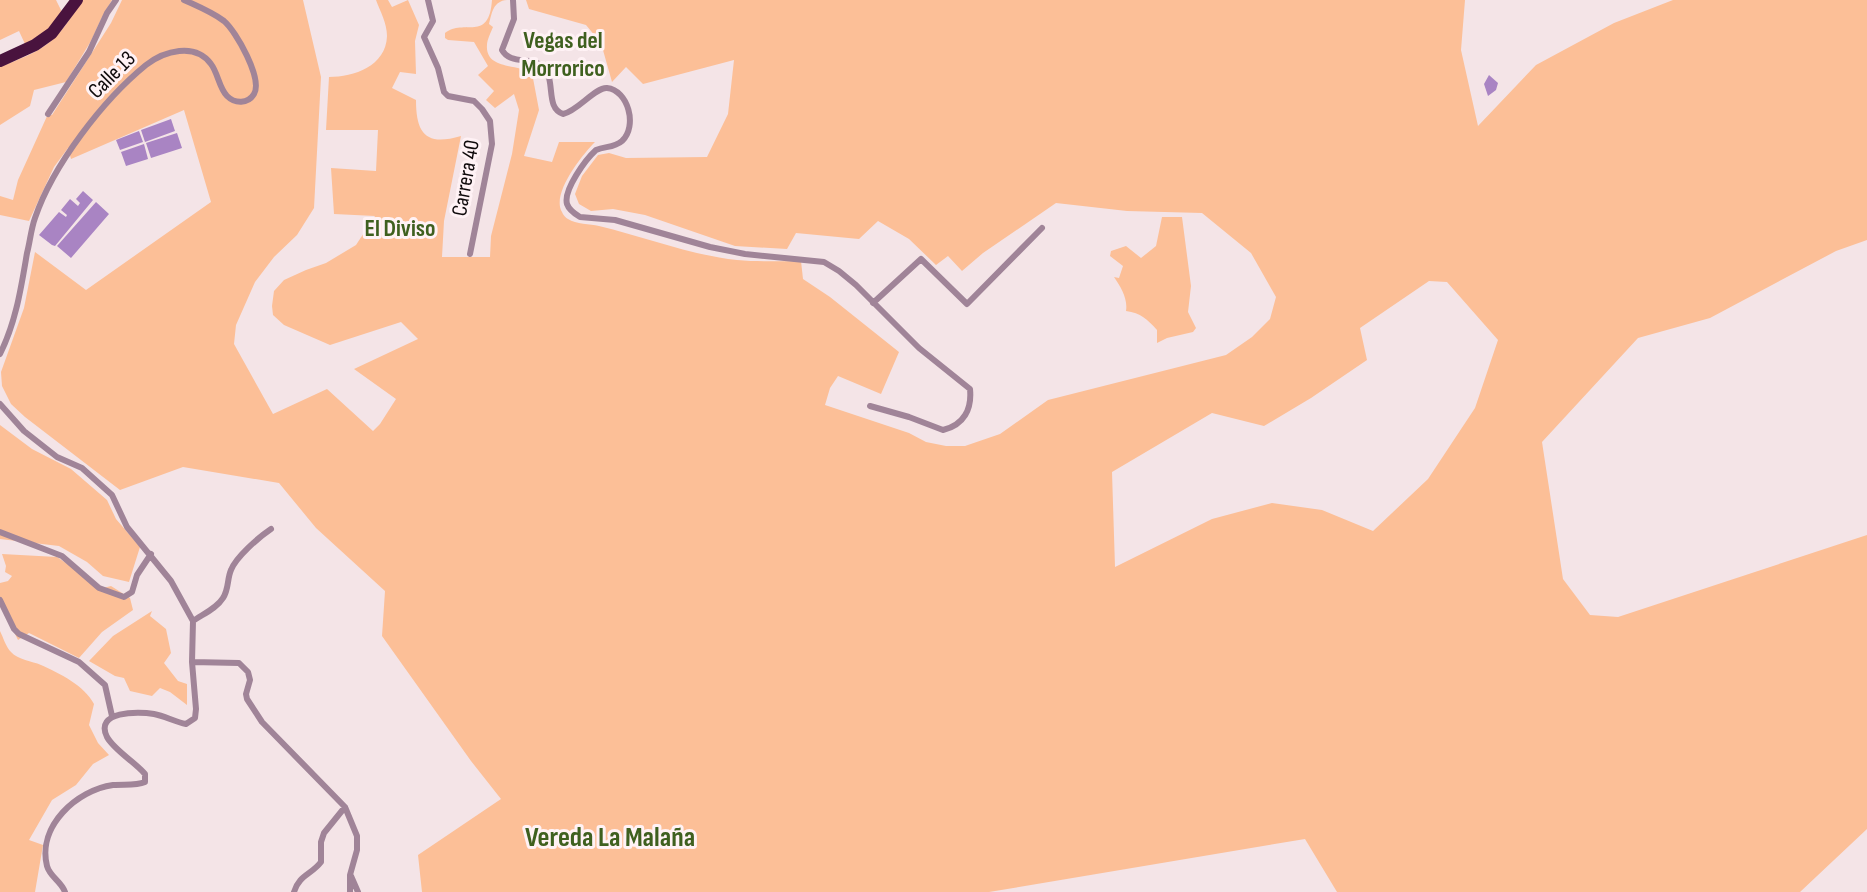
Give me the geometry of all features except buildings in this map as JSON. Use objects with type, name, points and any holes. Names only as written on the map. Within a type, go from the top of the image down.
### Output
[{"type":"highway","points":[[0,61],[35,45],[52,33],[77,0]]},
{"type":"street","points":[[48,114],[89,51],[107,13],[116,0]]},
{"type":"street","name":"Calle 13","points":[[0,354],[18,308],[34,218],[63,161],[105,105],[153,60],[171,52],[193,51],[204,57],[212,65],[224,91],[235,102],[249,99],[255,92],[256,87],[250,63],[235,34],[216,15],[184,0]]},
{"type":"street","name":"Carrera 40","points":[[428,0],[433,21],[424,37],[438,68],[444,92],[448,96],[474,102],[487,115],[492,129],[492,144],[470,254]]},
{"type":"street","points":[[513,0],[514,19],[502,50],[507,57],[536,63],[543,67],[549,77],[556,111],[564,114],[571,112],[597,91],[606,88],[620,97],[630,115],[630,128],[623,140],[596,150],[586,159],[569,189],[567,197],[569,208],[580,217],[615,220],[710,247],[745,254],[824,262],[839,271],[919,348],[970,389],[971,399],[964,418],[943,430],[870,406]]},
{"type":"street","points":[[873,303],[921,259],[967,304],[1042,228]]},
{"type":"street","points":[[0,404],[24,431],[57,457],[82,468],[112,495],[127,527],[171,581],[193,621],[192,662],[195,718],[190,723],[178,723],[154,714],[112,716],[105,723],[106,736],[145,774],[145,782],[112,785],[78,798],[67,807],[48,838],[46,857],[49,872],[61,884],[65,892]]},
{"type":"street","points":[[193,621],[220,603],[225,596],[235,563],[263,534],[271,529]]},
{"type":"street","points":[[0,532],[62,556],[99,588],[124,597],[132,592],[137,575],[151,554]]},
{"type":"street","points":[[0,600],[14,629],[19,634],[79,662],[105,685],[112,716]]},
{"type":"street","points":[[192,662],[239,663],[249,672],[247,699],[262,722],[345,807],[357,836],[357,850],[350,875],[350,892]]},
{"type":"street","points":[[294,892],[301,878],[321,862],[321,842],[324,833],[345,807]]},
{"type":"street","points":[[350,875],[358,892]]},
{"type":"shaded area","points":[[0,0],[56,0],[62,12],[52,28],[25,44],[19,31],[0,40]]},
{"type":"shaded area","points":[[82,0],[112,0],[66,82],[34,90],[30,106],[0,125],[0,67],[33,53],[56,37]]},
{"type":"shaded area","points":[[122,0],[303,0],[321,77],[314,208],[297,235],[274,257],[255,282],[236,325],[234,344],[273,414],[327,389],[373,431],[396,399],[354,369],[418,339],[401,322],[330,345],[284,325],[273,315],[274,291],[284,280],[326,263],[356,245],[375,216],[334,214],[331,168],[376,171],[378,130],[326,130],[329,77],[358,72],[367,68],[381,55],[387,31],[376,0],[388,0],[392,7],[408,0],[419,25],[415,41],[416,74],[400,72],[392,88],[416,100],[418,122],[426,135],[440,140],[461,136],[444,221],[442,257],[490,257],[491,236],[512,154],[519,110],[514,94],[495,108],[486,100],[494,91],[478,75],[488,66],[474,42],[448,40],[445,38],[445,33],[452,29],[481,25],[490,13],[492,0],[507,0],[496,5],[492,12],[489,24],[493,27],[487,43],[488,53],[491,59],[497,62],[532,73],[539,110],[524,156],[552,162],[559,142],[595,142],[576,165],[564,185],[560,204],[565,217],[571,221],[599,226],[719,258],[801,261],[803,279],[830,297],[899,352],[881,394],[838,376],[830,388],[825,405],[909,433],[926,442],[946,446],[965,446],[1000,434],[1048,400],[1226,355],[1252,337],[1270,319],[1276,297],[1251,253],[1202,213],[1127,211],[1056,203],[983,253],[962,271],[948,256],[936,265],[909,239],[878,221],[859,239],[796,233],[787,249],[735,246],[645,215],[613,209],[591,211],[579,204],[575,194],[582,176],[598,155],[609,153],[626,158],[707,157],[728,114],[734,60],[643,84],[626,67],[612,82],[601,43],[586,25],[529,9],[526,0],[1465,0],[1461,50],[1478,126],[1536,65],[1614,23],[1673,0],[1867,0],[1867,240],[1836,251],[1710,318],[1638,338],[1542,442],[1563,579],[1590,615],[1618,617],[1867,535],[1867,829],[1800,892],[1337,892],[1305,839],[989,892],[422,892],[418,855],[501,799],[471,761],[382,636],[385,591],[316,528],[279,483],[183,467],[120,490],[25,417],[11,404],[2,386],[1,372],[24,308],[35,252],[86,290],[211,202],[184,110],[71,159],[68,148],[54,167],[29,221],[0,215],[0,196],[13,200],[18,180],[48,114],[52,115],[111,23]],"holes":[[[1429,281],[1447,282],[1498,340],[1475,408],[1428,479],[1373,531],[1322,510],[1272,503],[1212,519],[1115,567],[1112,472],[1212,413],[1264,426],[1367,360],[1360,328]]]},
{"type":"shaded area","points":[[1489,75],[1498,83],[1496,90],[1488,96],[1484,84]]},
{"type":"shaded area","points":[[171,119],[175,131],[145,142],[141,130]]},
{"type":"shaded area","points":[[139,131],[143,142],[120,150],[116,140]]},
{"type":"shaded area","points":[[177,133],[182,148],[151,158],[146,143]]},
{"type":"shaded area","points":[[144,144],[148,159],[126,166],[121,152]]},
{"type":"shaded area","points":[[83,191],[93,200],[55,246],[52,245],[39,235],[59,212],[66,217],[67,215],[61,210],[70,199],[78,206],[80,203],[76,199]]},
{"type":"shaded area","points":[[96,202],[109,214],[71,258],[57,246]]},
{"type":"shaded area","points":[[1162,217],[1182,217],[1191,286],[1188,312],[1196,328],[1193,332],[1167,338],[1157,343],[1157,330],[1140,315],[1126,311],[1125,298],[1114,277],[1119,278],[1123,266],[1110,256],[1111,251],[1126,246],[1141,258],[1156,246]]},
{"type":"shaded area","points":[[0,425],[32,449],[71,469],[107,500],[116,519],[140,547],[129,582],[103,576],[87,562],[59,546],[0,539]]},
{"type":"shaded area","points":[[2,554],[57,557],[103,588],[111,586],[130,598],[133,610],[102,632],[79,658],[29,633],[18,640],[0,604],[0,583],[8,581],[12,576],[5,572],[6,566]]},
{"type":"shaded area","points":[[152,611],[150,616],[166,629],[171,653],[164,663],[178,681],[187,684],[187,705],[170,692],[160,688],[152,696],[130,691],[124,678],[115,676],[89,661],[113,636]]},
{"type":"shaded area","points":[[0,631],[14,655],[63,676],[90,697],[94,704],[89,725],[98,743],[109,755],[93,764],[76,785],[52,800],[29,840],[43,845],[35,892],[0,892]]},
{"type":"district","name":"Vegas del Morrorico","points":[[563,54]]},
{"type":"district","name":"El Diviso","points":[[400,228]]},
{"type":"district","name":"Vereda La Malaña","points":[[610,837]]}]
